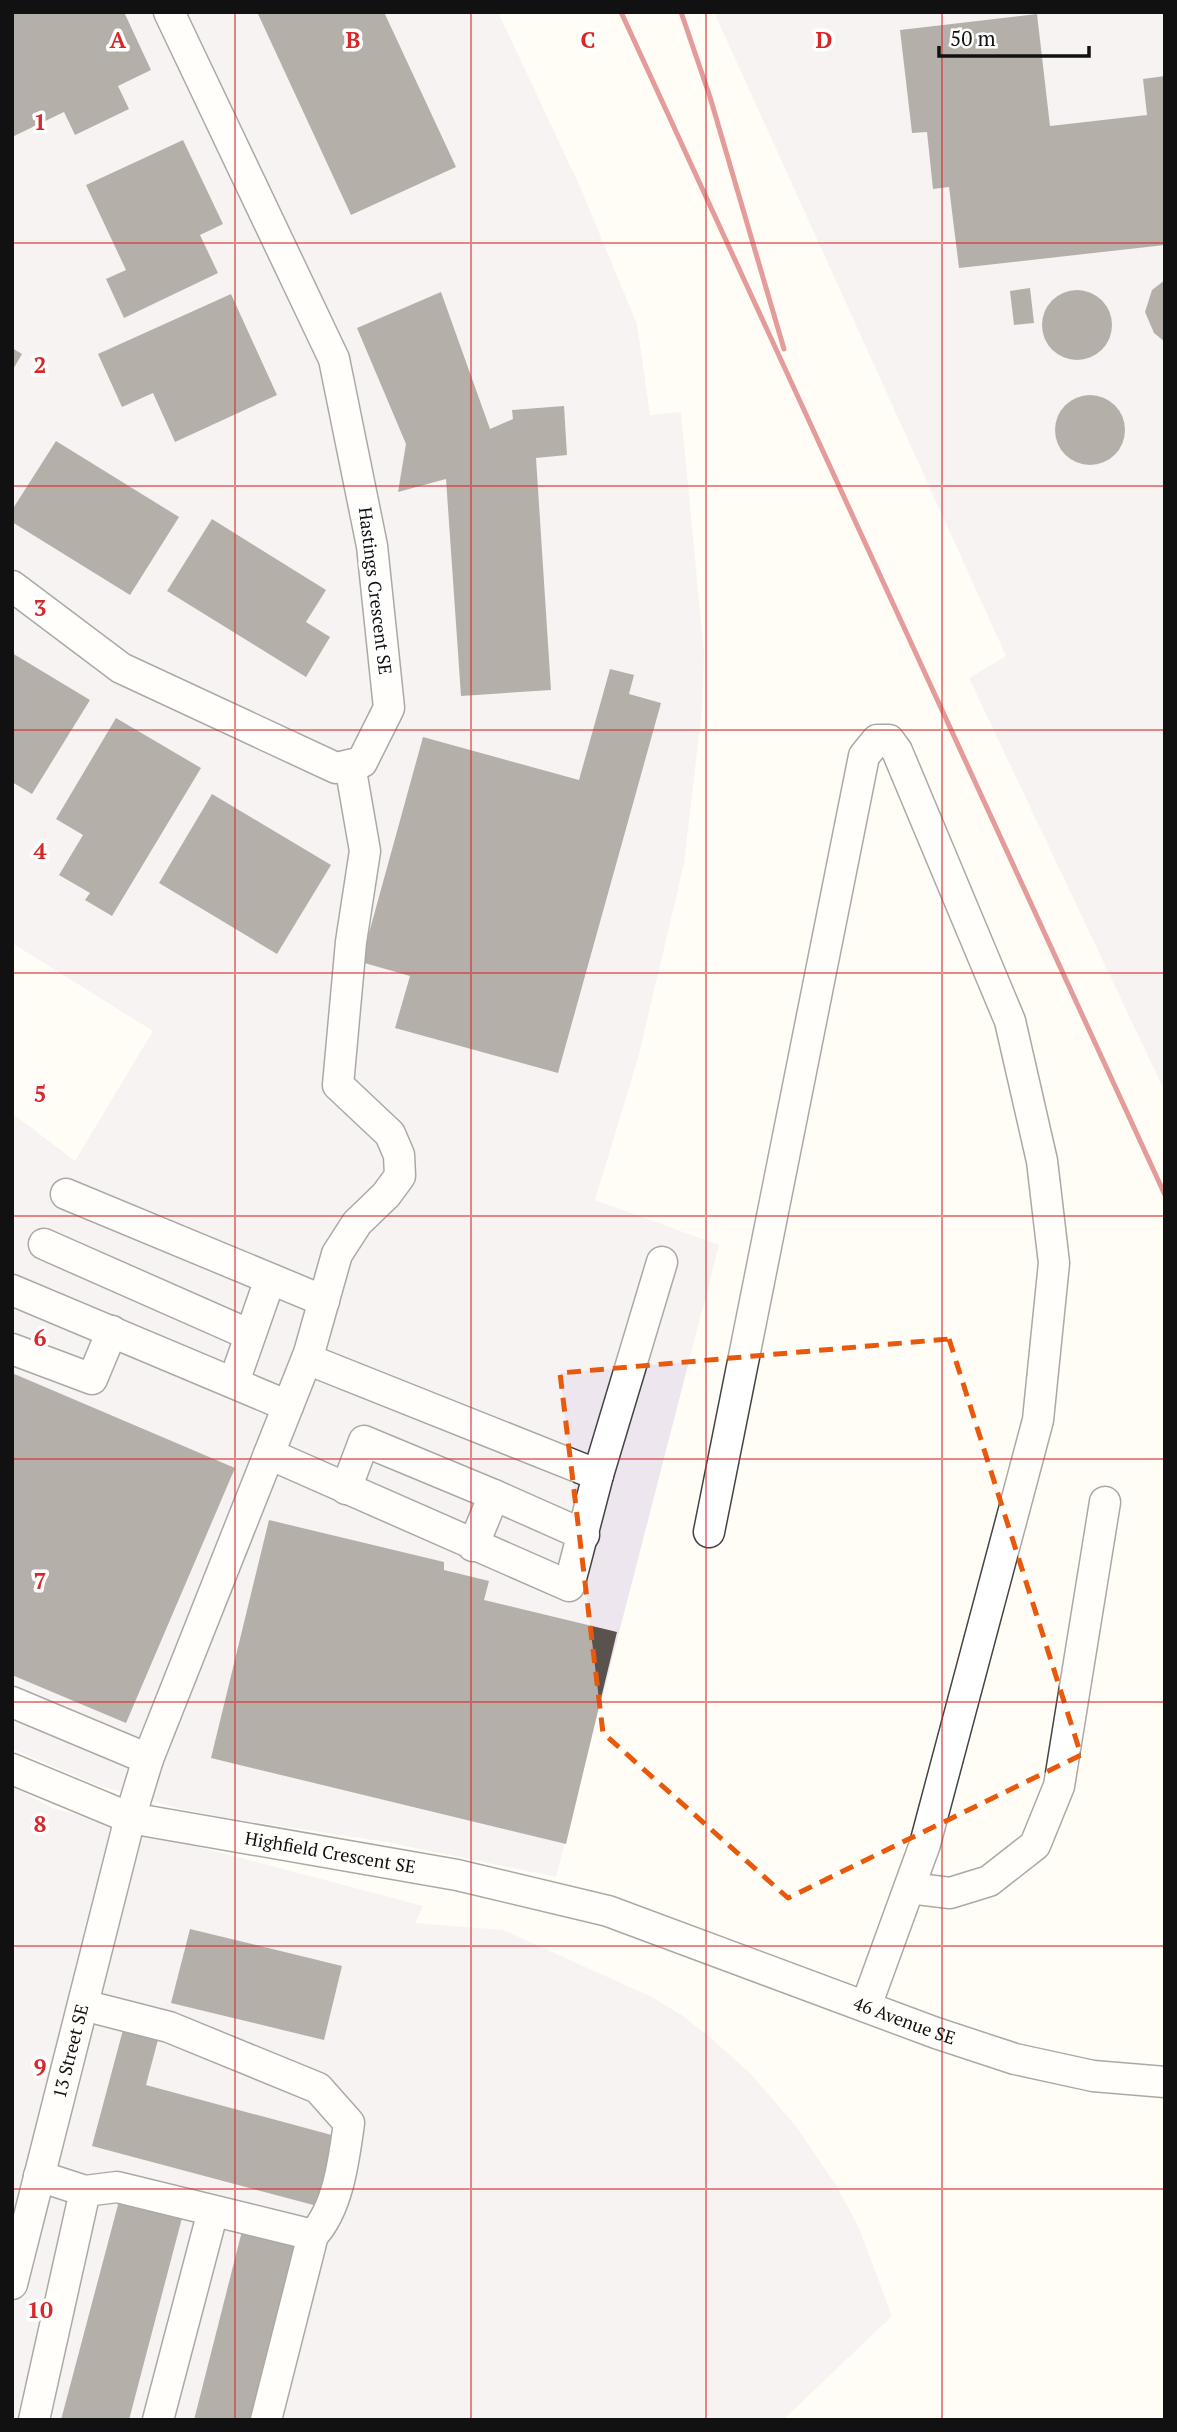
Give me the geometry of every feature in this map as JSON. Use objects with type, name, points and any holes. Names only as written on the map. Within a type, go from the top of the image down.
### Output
[{"type":"street","name":"Hastings Crescent SE","points":[[169,12],[334,359],[372,546],[389,708],[362,762],[350,765]]},
{"type":"street","points":[[12,586],[121,668],[336,768],[350,765]]},
{"type":"street","points":[[709,1532],[864,756],[877,740],[889,740],[897,751],[1010,1021],[1042,1161],[1054,1263],[1038,1420],[925,1844],[866,2006]]},
{"type":"street","name":"13 Street SE","points":[[12,2284],[130,1818],[148,1759],[307,1359],[337,1254],[357,1223],[386,1195],[400,1176],[401,1167],[390,1135],[338,1085],[351,942],[365,851],[350,765]]},
{"type":"street","points":[[66,1194],[324,1301]]},
{"type":"street","points":[[44,1244],[250,1335]]},
{"type":"street","points":[[269,1454],[569,1586],[598,1475],[662,1262]]},
{"type":"street","points":[[234,1382],[270,1279]]},
{"type":"street","points":[[12,1290],[288,1406]]},
{"type":"street","points":[[12,1349],[92,1379],[112,1331]]},
{"type":"street","points":[[307,1359],[598,1475]]},
{"type":"street","points":[[346,1489],[364,1440],[584,1535]]},
{"type":"street","points":[[473,1546],[494,1495]]},
{"type":"street","points":[[909,1888],[950,1893],[989,1881],[1035,1845],[1059,1786],[1105,1502]]},
{"type":"street","points":[[12,1702],[148,1759]]},
{"type":"street","name":"Highfield Crescent SE","points":[[12,1769],[130,1818],[457,1875],[608,1911],[651,1927]]},
{"type":"street","name":"46 Avenue SE","points":[[651,1927],[1015,2059],[1093,2076],[1165,2082]]},
{"type":"street","points":[[83,2005],[169,2027],[318,2088],[349,2123],[345,2150],[326,2221],[313,2235],[266,2420]]},
{"type":"street","points":[[40,2176],[86,2191],[117,2187],[313,2235]]},
{"type":"street","points":[[34,2420],[86,2191]]},
{"type":"street","points":[[158,2420],[213,2211]]},
{"type":"highlighted area","points":[[949,1339],[1081,1755],[788,1898],[603,1733],[560,1373]]},
{"type":"shaded area","points":[[12,12],[498,12],[581,189],[637,324],[650,415],[681,412],[704,653],[702,709],[684,864],[638,1058],[595,1200],[719,1245],[556,1877],[386,1842],[173,1807],[97,1785],[12,1749],[12,1113],[75,1161],[153,1031],[12,943]]},
{"type":"shaded area","points":[[714,12],[1165,12],[1165,1092],[969,678],[1006,656]]},
{"type":"shaded area","points":[[12,1786],[52,1808],[423,1906],[415,1923],[503,1930],[652,1997],[683,2016],[750,2073],[795,2125],[836,2185],[859,2228],[892,2316],[783,2420],[12,2420]]},
{"type":"building","points":[[124,12],[151,70],[118,86],[129,109],[75,135],[64,112],[12,137],[12,14]]},
{"type":"building","points":[[384,12],[456,167],[351,215],[258,14]]},
{"type":"building","points":[[1037,14],[1050,126],[1147,115],[1143,79],[1165,76],[1165,245],[959,268],[949,187],[933,189],[927,132],[912,133],[900,30]]},
{"type":"building","points":[[183,140],[223,224],[200,235],[218,273],[124,318],[106,279],[126,270],[86,185]]},
{"type":"building","points":[[1165,280],[1165,342],[1154,333],[1145,312],[1152,290]]},
{"type":"building","points":[[1030,288],[1034,323],[1014,325],[1010,291]]},
{"type":"building","points":[[1077,290],[1096,296],[1106,306],[1112,325],[1106,344],[1096,354],[1077,360],[1058,354],[1048,344],[1042,325],[1048,306],[1058,296]]},
{"type":"building","points":[[441,292],[490,429],[513,419],[512,410],[564,406],[567,455],[536,458],[551,690],[461,696],[446,479],[398,492],[406,444],[357,328]]},
{"type":"building","points":[[231,294],[277,395],[175,442],[153,393],[122,407],[98,354]]},
{"type":"building","points":[[12,348],[22,354],[12,371]]},
{"type":"building","points":[[1090,395],[1109,401],[1119,411],[1125,430],[1119,449],[1109,459],[1090,465],[1071,459],[1061,449],[1055,430],[1061,411],[1071,401]]},
{"type":"building","points":[[56,441],[179,517],[130,595],[12,522],[12,510]]},
{"type":"building","points":[[212,519],[326,590],[306,622],[330,637],[306,677],[167,591]]},
{"type":"building","points":[[12,653],[90,700],[32,794],[12,782]]},
{"type":"building","points":[[610,669],[634,675],[629,694],[661,703],[558,1073],[395,1028],[410,976],[361,962],[423,737],[579,780]]},
{"type":"building","points":[[116,718],[201,768],[112,916],[85,900],[90,893],[59,875],[83,835],[56,819]]},
{"type":"building","points":[[212,794],[331,865],[277,954],[159,883]]},
{"type":"building","points":[[12,1373],[235,1468],[126,1723],[12,1675]]},
{"type":"building","points":[[269,1520],[444,1562],[444,1570],[489,1581],[484,1600],[617,1632],[566,1844],[211,1758]]},
{"type":"building","points":[[190,1929],[342,1966],[324,2040],[171,2003]]},
{"type":"building","points":[[124,2026],[159,2036],[146,2085],[339,2137],[321,2207],[92,2146]]},
{"type":"building","points":[[119,2201],[182,2218],[129,2420],[61,2420]]},
{"type":"building","points":[[243,2227],[301,2242],[255,2420],[194,2420]]},
{"type":"railway","points":[[621,12],[1165,1195]]},
{"type":"railway","points":[[681,12],[710,97],[784,349]]}]
